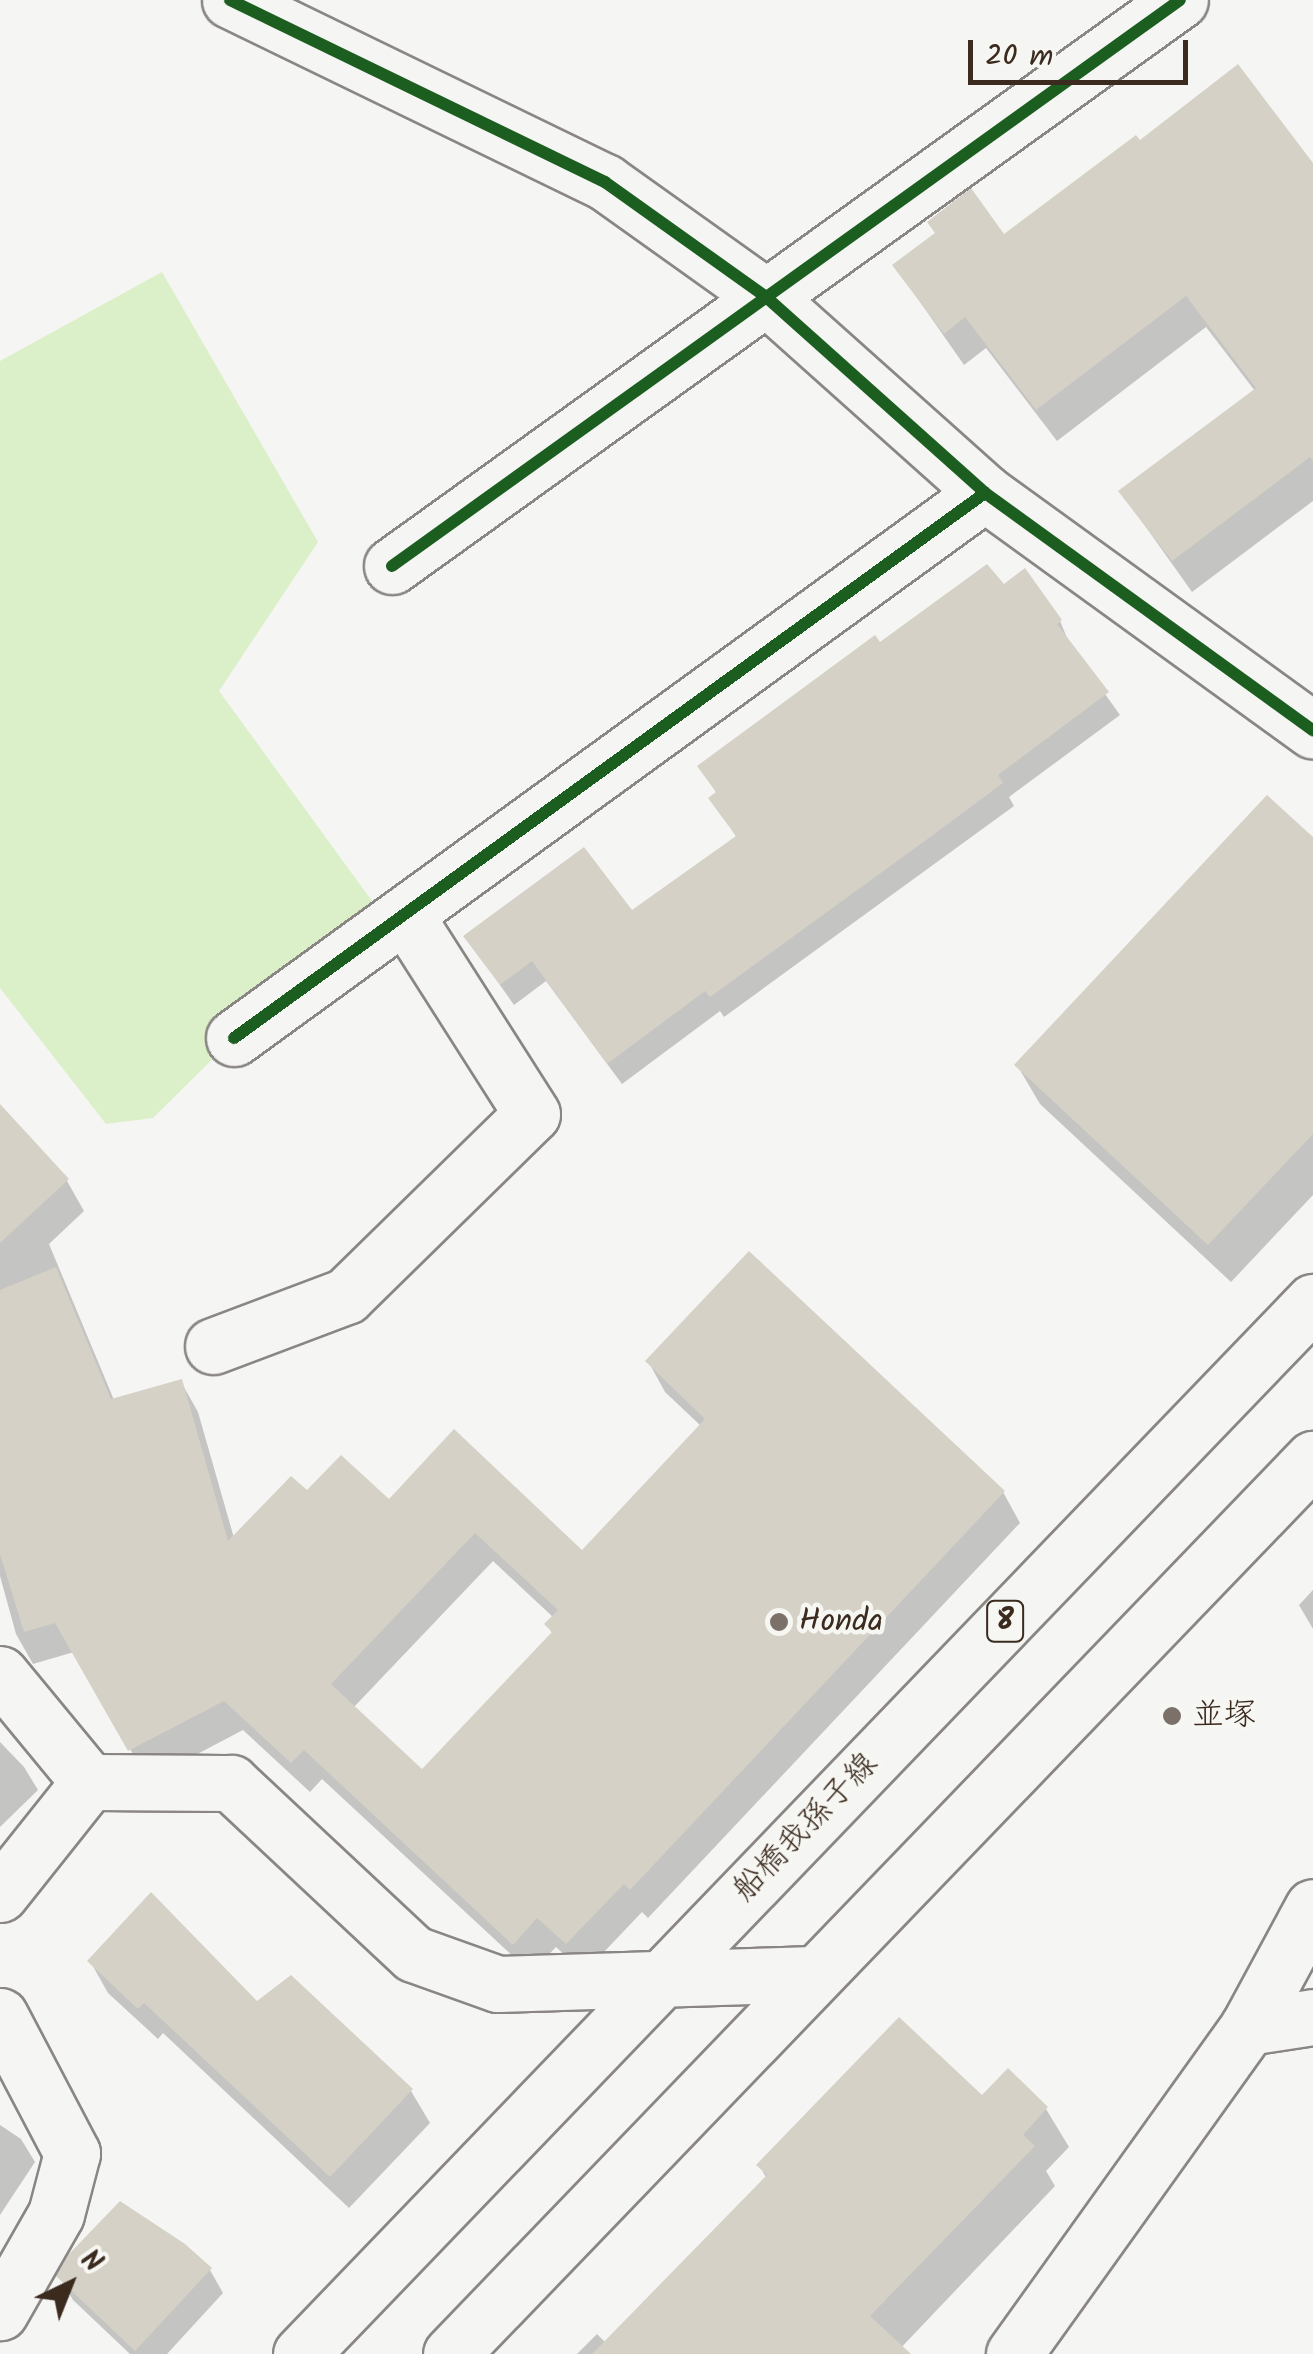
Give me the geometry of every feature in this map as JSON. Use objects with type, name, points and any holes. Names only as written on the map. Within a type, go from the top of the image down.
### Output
[{"type":"street","points":[[230,0],[604,182],[765,296],[985,494],[1313,730]]},
{"type":"street","points":[[392,566],[1180,0]]},
{"type":"street","points":[[234,1038],[985,494]]},
{"type":"street","points":[[213,1346],[346,1296],[532,1114],[406,915]]},
{"type":"street","name":"船橋我孫子線","points":[[301,2354],[1313,1302]]},
{"type":"street","points":[[451,2354],[1313,1459]]},
{"type":"street","points":[[0,1674],[89,1782]]},
{"type":"street","points":[[89,1782],[231,1783],[414,1954],[498,1984],[814,1974]]},
{"type":"street","points":[[0,1894],[89,1782]]},
{"type":"street","points":[[1014,2354],[1248,2026],[1313,1907]]},
{"type":"street","points":[[0,2016],[72,2152],[56,2214],[0,2312]]},
{"type":"street","points":[[1248,2026],[1313,2017]]},
{"type":"green space","points":[[162,272],[318,542],[219,691],[372,901],[153,1118],[106,1124],[0,988],[0,361]]},
{"type":"building","points":[[1238,64],[1313,163],[1313,462],[1310,457],[1172,561],[1118,491],[1256,388],[1186,296],[1036,410],[965,317],[944,334],[892,265],[935,233],[927,222],[971,188],[1004,234],[1136,135],[1140,140]]},
{"type":"building","points":[[987,564],[1004,584],[1025,568],[1062,620],[1057,624],[1109,692],[998,775],[1003,783],[933,835],[710,997],[705,991],[607,1064],[532,961],[500,985],[463,936],[584,847],[632,910],[736,836],[708,798],[716,792],[697,766],[875,635],[880,642]]},
{"type":"building","points":[[1267,795],[1313,837],[1313,1134],[1208,1245],[1014,1065]]},
{"type":"building","points":[[0,1104],[69,1179],[0,1243]]},
{"type":"building","points":[[749,1251],[1005,1491],[630,1890],[624,1884],[566,1944],[537,1918],[513,1945],[304,1750],[291,1763],[224,1701],[128,1751],[55,1623],[24,1632],[0,1554],[0,1290],[56,1267],[111,1399],[182,1379],[228,1541],[291,1476],[307,1490],[341,1455],[389,1499],[454,1429],[582,1550],[705,1419],[645,1361]],"holes":[[[475,1533],[558,1610],[544,1624],[552,1632],[422,1769],[331,1684]]]},
{"type":"building","points":[[151,1892],[257,2001],[291,1975],[413,2089],[330,2177],[144,2003],[138,2009],[87,1961]]},
{"type":"building","points":[[899,2017],[982,2095],[1008,2068],[1048,2107],[1023,2135],[1035,2146],[870,2316],[911,2354],[592,2354],[767,2175],[756,2165]]},
{"type":"building","points":[[120,2201],[185,2244],[212,2268],[135,2351],[56,2276],[69,2254]]},
{"type":"cycle path","points":[[230,0],[605,182],[765,296],[985,493],[1313,730]]},
{"type":"cycle path","points":[[392,566],[1180,0]]},
{"type":"cycle path","points":[[234,1038],[985,493]]},
{"type":"place","name":"Honda","points":[[779,1622]]},
{"type":"place","name":"並塚","points":[[1172,1716]]}]
